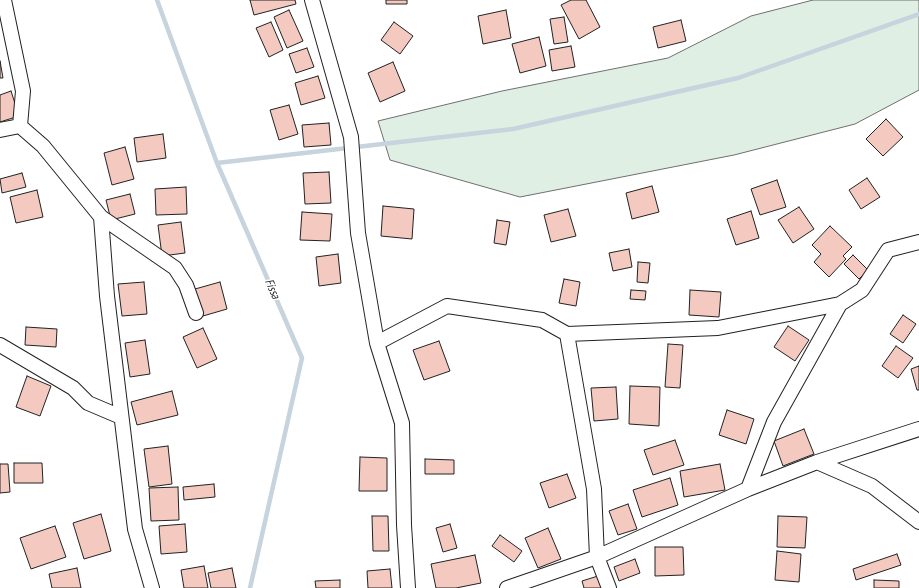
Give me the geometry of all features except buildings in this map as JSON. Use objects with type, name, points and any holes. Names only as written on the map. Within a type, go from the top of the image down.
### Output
[{"type":"street","points":[[4,0],[23,91],[20,126]]},
{"type":"street","points":[[312,0],[351,137],[358,233],[377,343],[402,423],[404,525],[408,588]]},
{"type":"street","points":[[0,130],[20,126]]},
{"type":"street","points":[[20,126],[42,146],[101,216],[175,268],[186,285],[196,314]]},
{"type":"street","points":[[101,216],[107,296],[135,529],[152,588]]},
{"type":"street","points":[[377,343],[447,306],[542,320],[566,334],[718,328],[840,304],[862,290],[888,250],[919,242]]},
{"type":"street","points":[[748,489],[774,422],[840,304]]},
{"type":"street","points":[[566,334],[594,489],[597,557],[609,588]]},
{"type":"street","points":[[0,345],[73,388],[88,403],[121,416]]},
{"type":"street","points":[[507,588],[597,557],[748,489],[817,462],[919,429]]},
{"type":"street","points":[[817,462],[872,486],[919,522]]},
{"type":"green space","points":[[813,0],[919,0],[919,90],[855,124],[734,155],[520,197],[390,160],[378,121],[502,91],[668,58],[751,16]]},
{"type":"waterway","name":"Fissa","points":[[157,0],[217,163],[302,358],[250,588]]},
{"type":"waterway","points":[[217,163],[513,129],[738,78],[919,14]]}]
